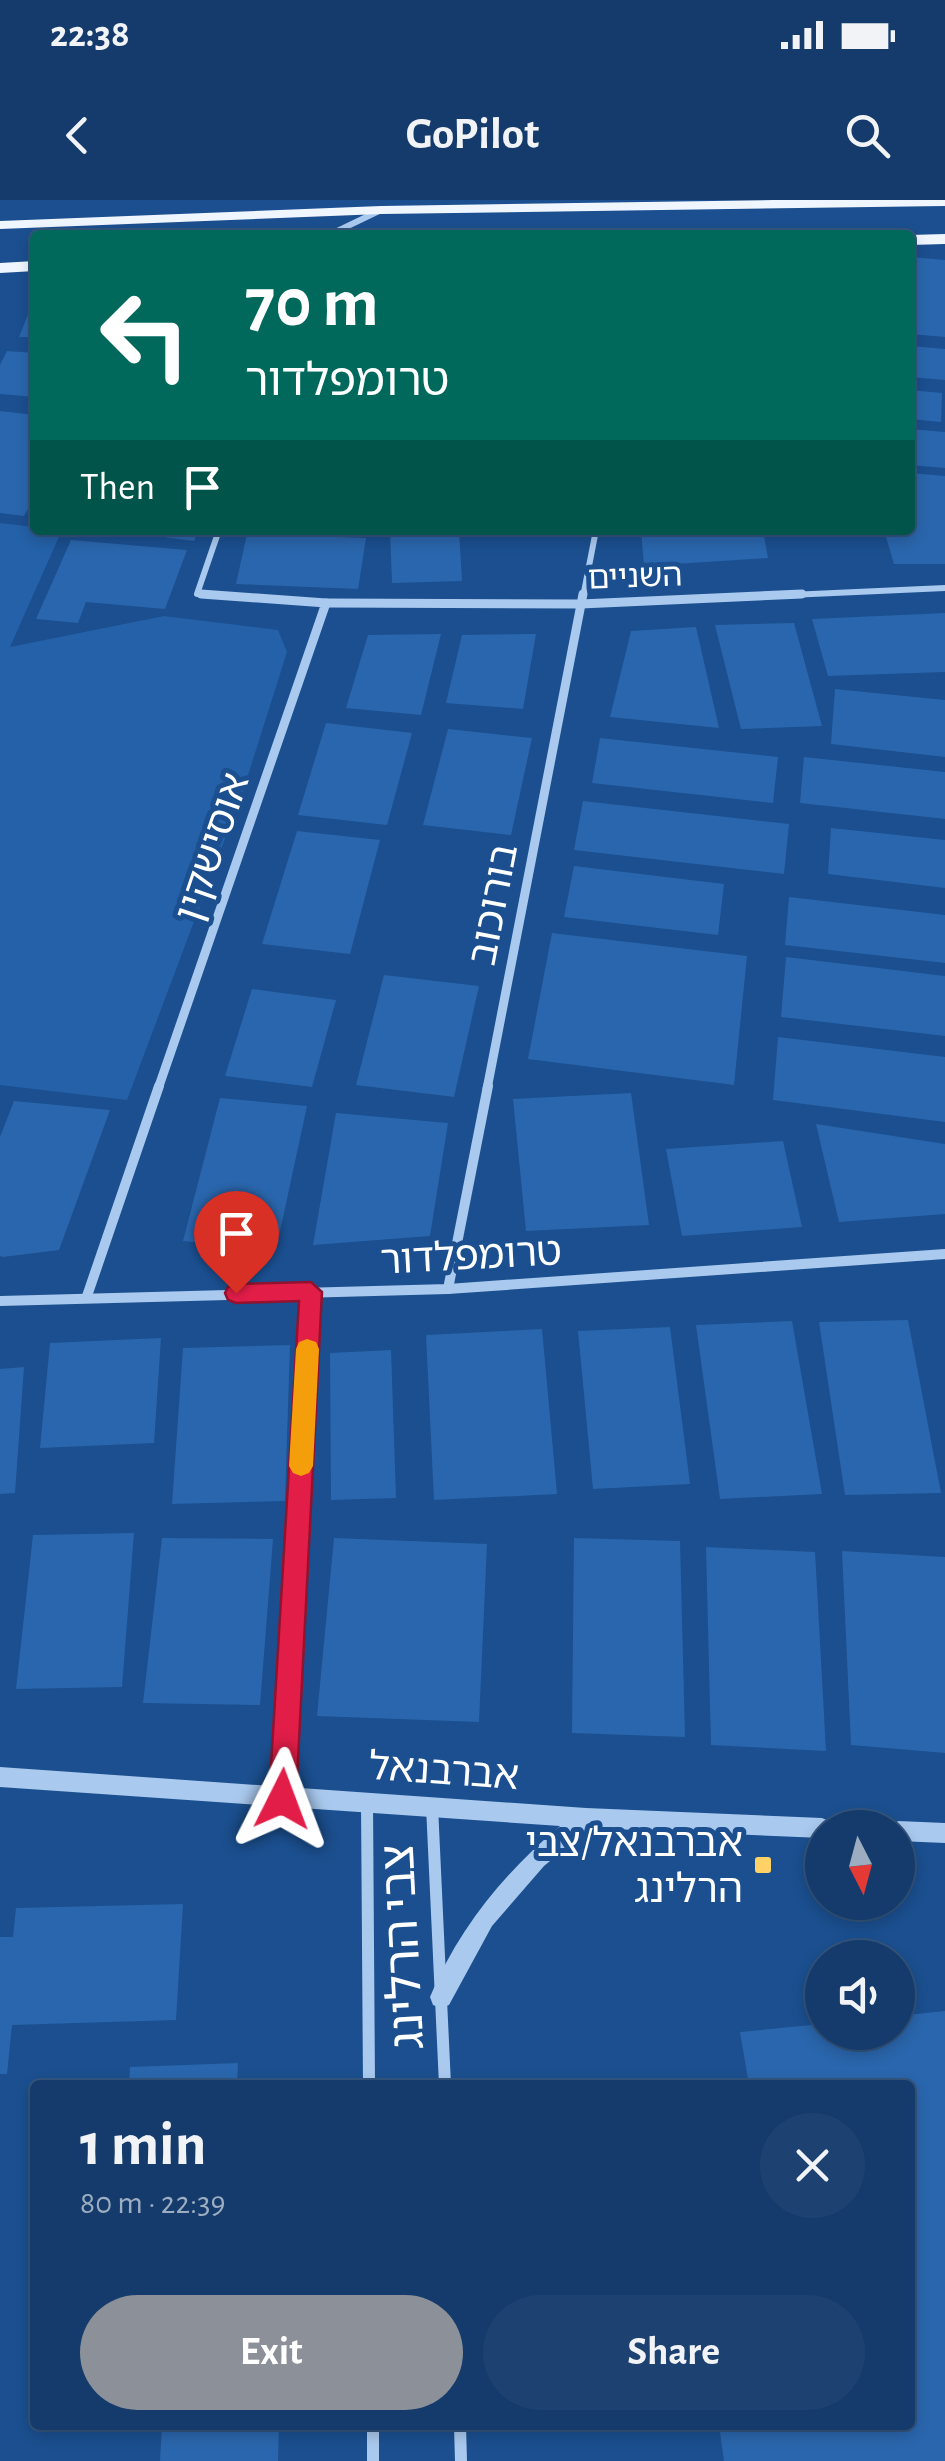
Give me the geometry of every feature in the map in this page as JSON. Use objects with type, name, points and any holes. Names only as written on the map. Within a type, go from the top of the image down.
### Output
[{"type":"main road","points":[[0,225],[380,210],[945,202]]},
{"type":"main road","points":[[915,240],[945,239]]},
{"type":"main road","points":[[0,268],[30,266]]},
{"type":"street","points":[[339,230],[380,210]]},
{"type":"street","points":[[217,535],[197,594],[326,603]]},
{"type":"street","name":"בורוכוב","points":[[448,1288],[595,535]]},
{"type":"street","name":"השניים","points":[[326,603],[580,604],[945,588]]},
{"type":"street","name":"אוסישקין","points":[[88,1296],[326,603]]},
{"type":"street","name":"טרומפלדור","points":[[0,1300],[448,1288],[945,1254]]},
{"type":"street","points":[[282,1799],[311,1292]]},
{"type":"street","name":"אברבנאל","points":[[0,1777],[586,1818],[805,1827]]},
{"type":"street","name":"צבי הרלינג","points":[[367,1802],[370,2080]]},
{"type":"street","name":"צבי הרלינג","points":[[432,1805],[445,2080]]},
{"type":"street","points":[[441,1997],[484,1918],[537,1859],[586,1818]]},
{"type":"street","points":[[915,1832],[945,1833]]},
{"type":"street","points":[[373,2430],[373,2461]]},
{"type":"street","points":[[460,2430],[461,2461]]},
{"type":"shaded area","points":[[0,523],[30,526],[30,535],[60,535],[10,647],[164,616],[278,630],[287,652],[243,791],[127,1100],[0,1085]]},
{"type":"building","points":[[915,257],[945,260],[945,337],[915,334]]},
{"type":"building","points":[[30,310],[30,337],[19,337]]},
{"type":"building","points":[[915,346],[945,349],[945,380],[915,377]]},
{"type":"building","points":[[7,351],[30,353],[30,397],[0,394],[0,365]]},
{"type":"building","points":[[915,390],[942,393],[941,422],[915,419]]},
{"type":"building","points":[[0,411],[30,414],[30,505],[24,516],[0,513]]},
{"type":"building","points":[[915,429],[945,432],[945,468],[915,465]]},
{"type":"building","points":[[915,473],[945,476],[945,564],[894,564],[885,535],[915,535]]},
{"type":"building","points":[[148,535],[197,535],[194,541]]},
{"type":"building","points":[[247,535],[366,538],[358,589],[236,584]]},
{"type":"building","points":[[390,535],[459,535],[462,581],[392,583]]},
{"type":"building","points":[[641,535],[764,535],[768,558],[644,566]]},
{"type":"building","points":[[71,540],[187,550],[165,609],[86,602],[78,623],[36,619]]},
{"type":"building","points":[[945,613],[945,672],[828,676],[812,619]]},
{"type":"building","points":[[794,623],[822,726],[741,729],[715,625]]},
{"type":"building","points":[[696,627],[719,728],[610,717],[631,631]]},
{"type":"building","points":[[441,634],[421,715],[346,708],[368,635]]},
{"type":"building","points":[[536,634],[523,709],[446,703],[462,635]]},
{"type":"building","points":[[835,689],[945,700],[945,757],[831,744]]},
{"type":"building","points":[[326,723],[412,733],[387,825],[298,815]]},
{"type":"building","points":[[448,729],[532,738],[511,835],[423,825]]},
{"type":"building","points":[[600,738],[778,757],[773,803],[592,783]]},
{"type":"building","points":[[804,757],[945,772],[945,819],[800,803]]},
{"type":"building","points":[[583,801],[789,824],[784,874],[574,850]]},
{"type":"building","points":[[831,828],[945,840],[945,888],[828,874]]},
{"type":"building","points":[[297,831],[380,840],[350,954],[262,944]]},
{"type":"building","points":[[574,866],[724,884],[718,935],[564,917]]},
{"type":"building","points":[[789,897],[945,915],[945,963],[785,945]]},
{"type":"building","points":[[552,933],[747,956],[734,1085],[528,1059]]},
{"type":"building","points":[[786,957],[945,976],[945,1036],[781,1017]]},
{"type":"building","points":[[384,975],[479,986],[454,1097],[356,1085]]},
{"type":"building","points":[[252,989],[336,1000],[312,1087],[225,1076]]},
{"type":"building","points":[[778,1037],[945,1057],[945,1122],[773,1100]]},
{"type":"building","points":[[631,1093],[649,1225],[526,1231],[513,1099]]},
{"type":"building","points":[[220,1098],[307,1106],[276,1250],[183,1241]]},
{"type":"building","points":[[14,1101],[110,1110],[59,1250],[3,1257],[0,1137]]},
{"type":"building","points":[[336,1113],[448,1123],[430,1236],[313,1245]]},
{"type":"building","points":[[816,1124],[945,1144],[945,1214],[839,1222]]},
{"type":"building","points":[[783,1141],[802,1227],[682,1236],[666,1149]]},
{"type":"building","points":[[908,1320],[941,1493],[845,1495],[819,1322]]},
{"type":"building","points":[[792,1321],[822,1494],[720,1499],[696,1325]]},
{"type":"building","points":[[670,1327],[690,1484],[593,1489],[578,1331]]},
{"type":"building","points":[[542,1329],[557,1494],[434,1500],[426,1335]]},
{"type":"building","points":[[161,1338],[154,1443],[40,1448],[50,1343]]},
{"type":"building","points":[[290,1345],[285,1501],[172,1504],[183,1348]]},
{"type":"building","points":[[391,1350],[396,1498],[331,1500],[330,1353]]},
{"type":"building","points":[[24,1367],[15,1493],[0,1494],[0,1369]]},
{"type":"building","points":[[134,1533],[122,1687],[16,1689],[33,1535]]},
{"type":"building","points":[[162,1538],[273,1539],[260,1705],[143,1703]]},
{"type":"building","points":[[334,1538],[487,1544],[479,1722],[317,1716]]},
{"type":"building","points":[[574,1538],[680,1541],[685,1737],[572,1733]]},
{"type":"building","points":[[706,1547],[815,1552],[826,1751],[711,1745]]},
{"type":"building","points":[[842,1551],[945,1557],[945,1753],[851,1745]]},
{"type":"building","points":[[183,1904],[176,2020],[12,2025],[7,2074],[0,2074],[0,1937],[13,1937],[16,1908]]},
{"type":"building","points":[[945,2011],[945,2461],[724,2461],[720,2430],[915,2430],[915,2080],[748,2080],[740,2032],[805,2026],[805,2050],[915,2050],[915,2014]]},
{"type":"building","points":[[238,2063],[237,2080],[129,2080],[130,2067]]},
{"type":"building","points":[[162,2430],[279,2430],[278,2461],[160,2461]]},
{"type":"slow traffic","points":[[301,1466],[307,1349]]},
{"type":"place","name":"אברבנאל/צבי הרלינג","points":[[763,1865]]},
{"type":"route","points":[[236,1293],[311,1292],[282,1799]]}]
